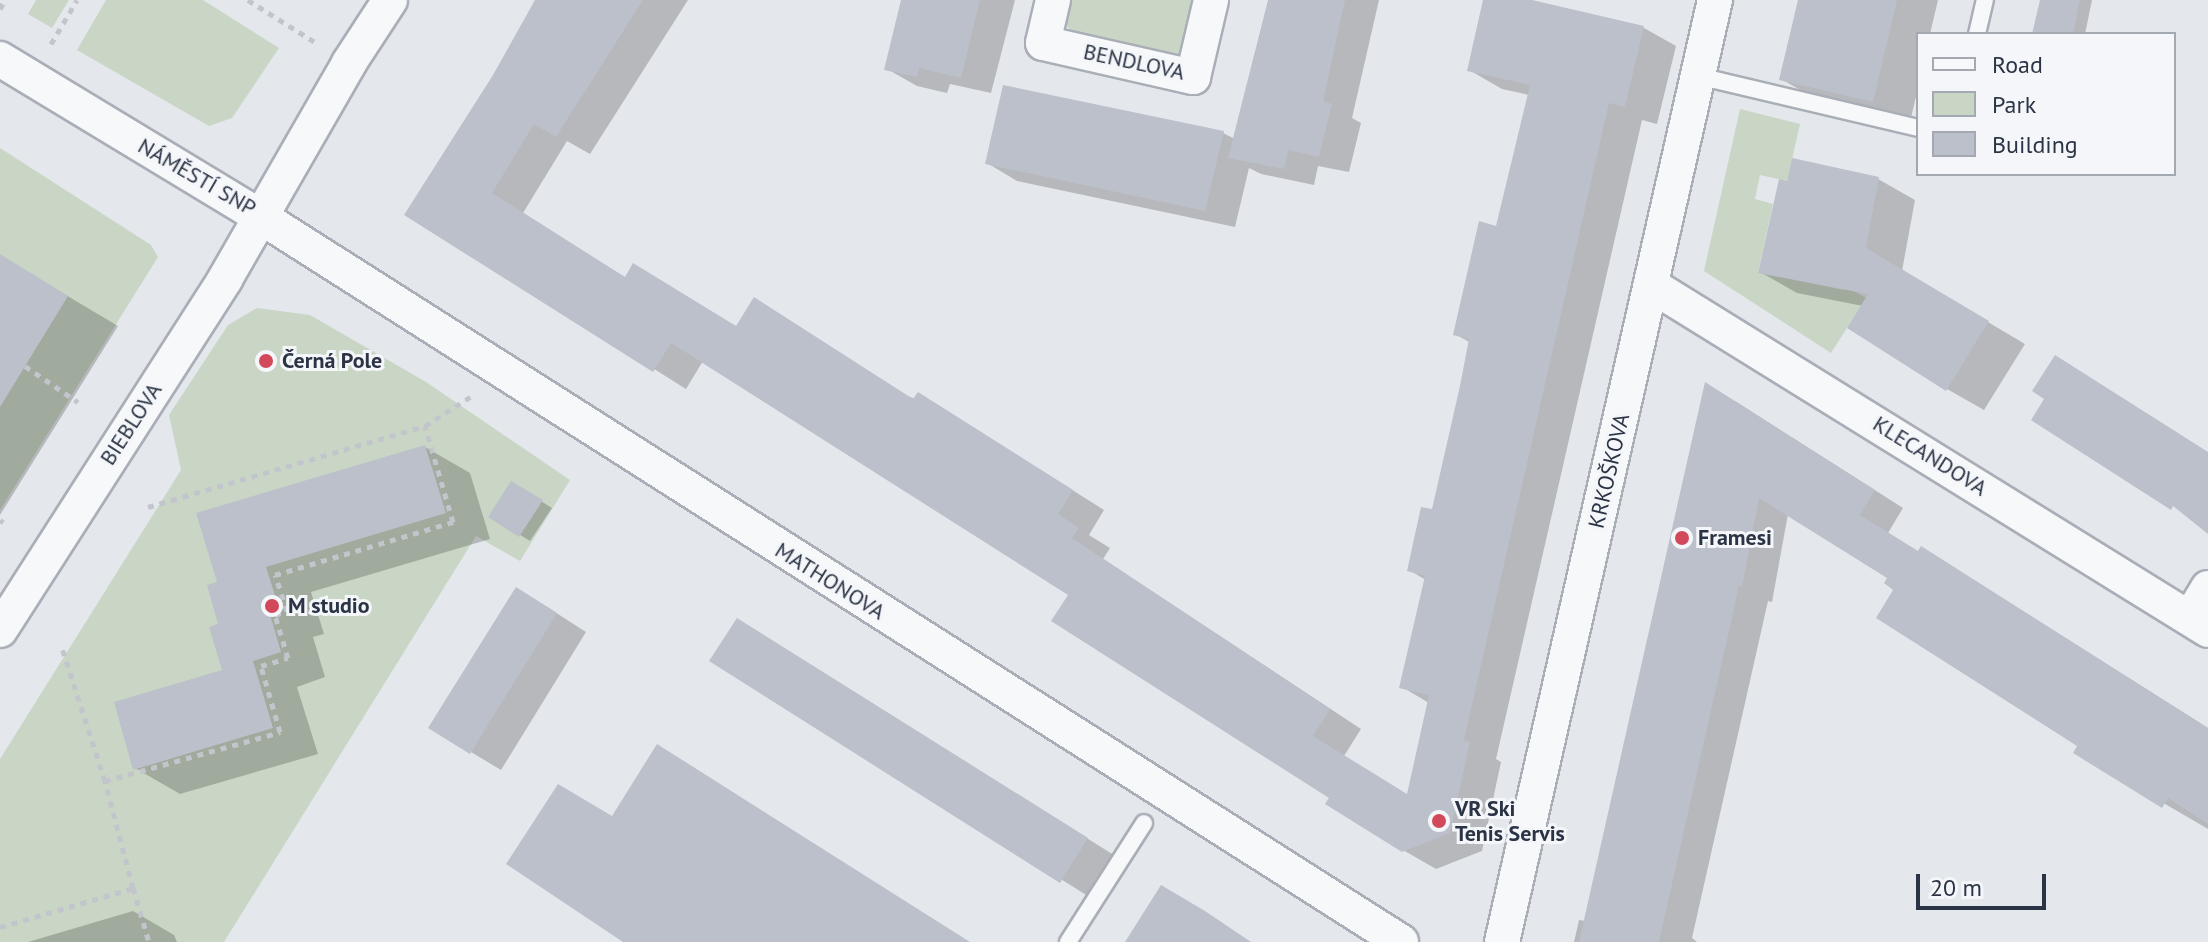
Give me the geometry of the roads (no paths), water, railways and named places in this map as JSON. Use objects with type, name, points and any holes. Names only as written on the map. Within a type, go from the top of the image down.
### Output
[{"type":"street","name":"NÁMĚSTÍ SNP","points":[[0,59],[261,217],[349,63],[390,0]]},
{"type":"street","name":"BENDLOVA","points":[[1053,0],[1043,43],[1193,77],[1211,0]]},
{"type":"street","name":"KRKOŠKOVA","points":[[1502,942],[1715,0]]},
{"type":"street","name":"BIEBLOVA","points":[[0,630],[225,279],[261,217]]},
{"type":"street","name":"MATHONOVA","points":[[261,217],[1401,942]]},
{"type":"street","name":"KLECANDOVA","points":[[1651,285],[2199,624]]},
{"type":"street","points":[[2199,624],[2208,588]]},
{"type":"lane","points":[[1977,32],[1985,0]]},
{"type":"lane","points":[[1698,76],[1916,128]]},
{"type":"lane","points":[[1068,942],[1144,823]]},
{"type":"place","name":"Černá Pole","points":[[266,361]]},
{"type":"place","name":"Framesi","points":[[1682,538]]},
{"type":"place","name":"M studio","points":[[272,606]]},
{"type":"place","name":"VR Ski Tenis Servis","points":[[1439,821]]}]
